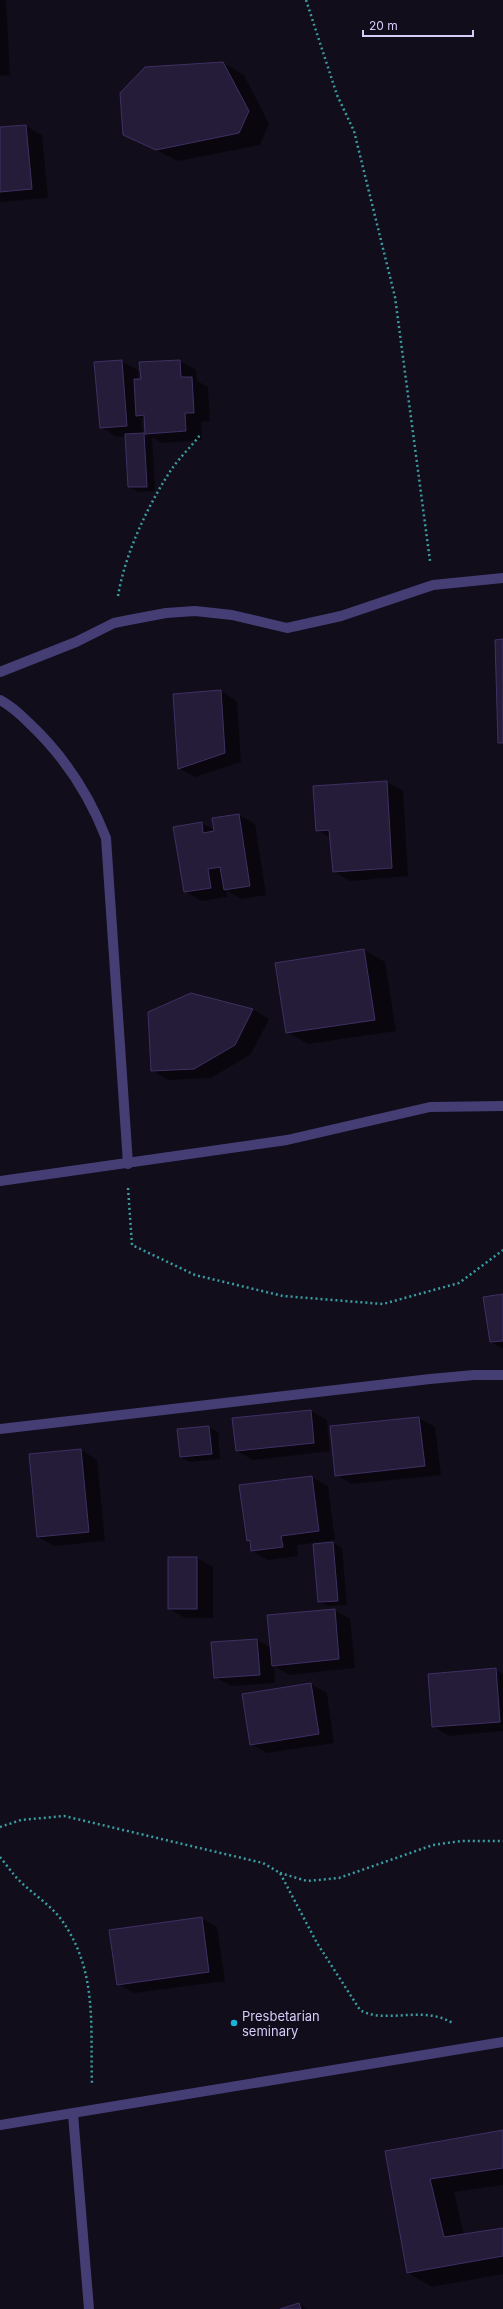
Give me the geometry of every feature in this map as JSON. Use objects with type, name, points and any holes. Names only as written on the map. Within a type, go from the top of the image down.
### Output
[{"type":"street","points":[[0,672],[76,642],[114,623],[166,613],[196,611],[232,615],[287,628],[341,616],[434,585],[503,578]]},
{"type":"street","points":[[0,700],[22,716],[48,740],[77,780],[97,815],[106,838],[128,1164]]},
{"type":"street","points":[[0,1181],[39,1174],[128,1164],[287,1140],[430,1107],[503,1106]]},
{"type":"street","points":[[0,1428],[430,1379],[474,1375],[503,1375]]},
{"type":"street","points":[[0,2125],[93,2111],[503,2042]]},
{"type":"street","points":[[73,2114],[89,2309]]},
{"type":"path","points":[[306,0],[337,95],[354,131],[395,297],[434,585]]},
{"type":"path","points":[[114,623],[122,570],[137,535],[171,470],[200,435]]},
{"type":"path","points":[[128,1164],[128,1209],[132,1245],[196,1275],[283,1296],[383,1304],[459,1283],[503,1250]]},
{"type":"path","points":[[0,1827],[21,1820],[64,1816],[263,1863],[280,1873],[307,1881],[339,1878],[434,1845],[461,1841],[503,1841]]},
{"type":"path","points":[[0,1857],[15,1877],[45,1902],[63,1922],[76,1946],[86,1970],[92,2001],[93,2111]]},
{"type":"path","points":[[280,1873],[317,1943],[360,2010],[379,2015],[436,2015],[462,2029],[483,2046]]},
{"type":"building","points":[[223,62],[249,111],[239,133],[156,150],[123,135],[120,93],[145,67]]},
{"type":"building","points":[[26,125],[32,189],[0,192],[0,127]]},
{"type":"building","points":[[122,360],[127,426],[100,428],[94,362]]},
{"type":"building","points":[[180,360],[181,377],[192,377],[194,413],[185,413],[186,431],[145,434],[144,415],[136,416],[134,379],[141,379],[139,362]]},
{"type":"building","points":[[144,433],[147,487],[128,487],[125,434]]},
{"type":"building","points":[[503,639],[503,743],[498,743],[495,640]]},
{"type":"building","points":[[221,690],[225,753],[178,769],[173,694]]},
{"type":"building","points":[[387,781],[392,868],[333,872],[329,830],[316,831],[313,786]]},
{"type":"building","points":[[239,814],[250,886],[224,890],[220,867],[208,869],[211,888],[184,892],[173,827],[202,822],[203,833],[214,831],[212,818]]},
{"type":"building","points":[[364,949],[375,1020],[286,1033],[275,963]]},
{"type":"building","points":[[191,993],[253,1009],[235,1045],[194,1069],[151,1071],[148,1012]]},
{"type":"building","points":[[503,1294],[503,1341],[490,1342],[483,1297]]},
{"type":"building","points":[[311,1410],[314,1443],[236,1451],[232,1418]]},
{"type":"building","points":[[419,1417],[425,1466],[335,1476],[330,1426]]},
{"type":"building","points":[[209,1426],[212,1454],[180,1457],[177,1429]]},
{"type":"building","points":[[81,1449],[89,1532],[37,1537],[29,1454]]},
{"type":"building","points":[[312,1476],[319,1531],[281,1536],[283,1547],[251,1551],[250,1540],[247,1541],[239,1485]]},
{"type":"building","points":[[333,1542],[338,1601],[318,1602],[313,1544]]},
{"type":"building","points":[[168,1557],[197,1557],[197,1609],[168,1609]]},
{"type":"building","points":[[335,1609],[339,1659],[272,1666],[267,1615]]},
{"type":"building","points":[[257,1639],[260,1675],[214,1678],[211,1642]]},
{"type":"building","points":[[496,1668],[500,1722],[432,1727],[428,1674]]},
{"type":"building","points":[[311,1683],[319,1734],[250,1745],[242,1694]]},
{"type":"building","points":[[202,1917],[209,1972],[117,1985],[109,1930]]},
{"type":"building","points":[[503,2130],[503,2168],[430,2179],[444,2237],[503,2228],[503,2256],[407,2273],[385,2151]]},
{"type":"building","points":[[299,2303],[301,2309],[280,2309]]},
{"type":"place","name":"Presbetarian seminary","points":[[234,2023]]}]
